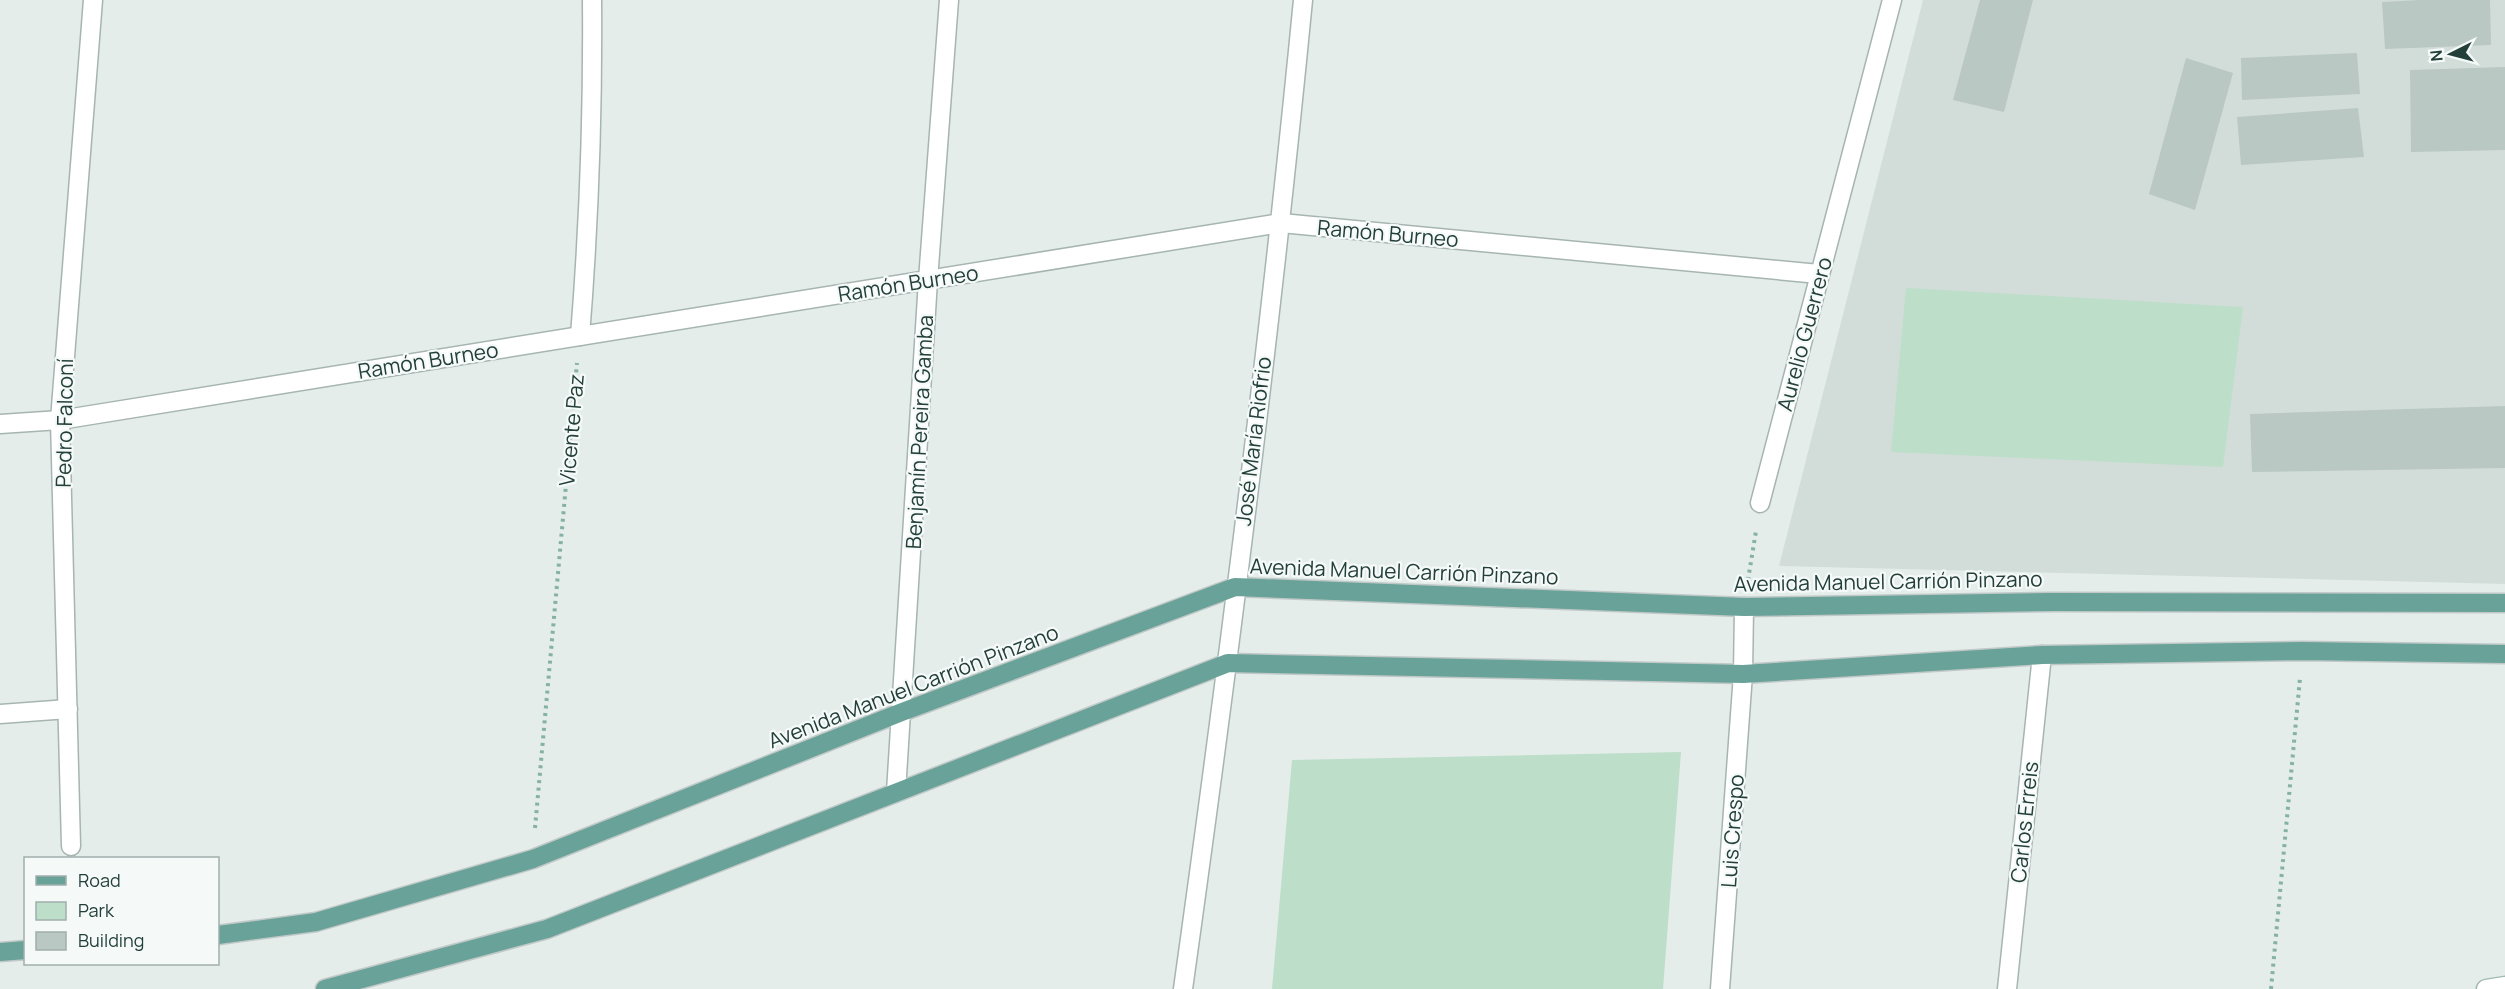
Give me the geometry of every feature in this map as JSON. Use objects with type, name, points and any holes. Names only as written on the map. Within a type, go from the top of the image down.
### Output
[{"type":"main road","name":"Avenida Manuel Carrión Pinzano","points":[[219,935],[316,922],[533,859],[902,712],[1234,587],[1744,607],[2053,602],[2505,603]]},
{"type":"main road","points":[[325,989],[547,929],[1228,663],[1743,674],[2042,655],[2302,651],[2505,654]]},
{"type":"main road","points":[[0,952],[24,950]]},
{"type":"street","name":"Pedro Falconí","points":[[71,846],[60,420],[93,0]]},
{"type":"street","points":[[580,336],[587,240],[592,0]]},
{"type":"street","name":"Benjamín Pereira Gamba","points":[[896,792],[928,280],[949,0]]},
{"type":"street","name":"José María Riofrio","points":[[1183,989],[1228,663],[1234,587],[1281,223],[1303,0]]},
{"type":"street","name":"Aurelio Guerrero","points":[[1760,503],[1893,0]]},
{"type":"street","name":"Ramón Burneo","points":[[0,424],[60,420],[1281,223],[1820,274]]},
{"type":"street","points":[[1743,674],[1744,607]]},
{"type":"street","name":"Carlos Erreis","points":[[2007,989],[2042,655]]},
{"type":"street","name":"Luis Crespo","points":[[1720,989],[1743,674]]},
{"type":"street","points":[[0,714],[68,709]]},
{"type":"street","points":[[2486,989],[2505,986]]},
{"type":"path","name":"Vicente Paz","points":[[533,859],[580,336]]},
{"type":"path","points":[[1744,607],[1760,503]]},
{"type":"path","points":[[2271,989],[2302,651]]},
{"type":"shaded area","points":[[1923,0],[2505,0],[2505,584],[1779,566]]},
{"type":"green space","points":[[1906,288],[2243,307],[2223,467],[1891,452]]},
{"type":"green space","points":[[1681,752],[1663,989],[1272,989],[1292,760]]},
{"type":"building","points":[[1980,0],[2033,0],[2004,112],[1953,100]]},
{"type":"building","points":[[2490,0],[2491,45],[2385,49],[2382,2]]},
{"type":"building","points":[[2357,53],[2360,94],[2242,100],[2241,58]]},
{"type":"building","points":[[2186,58],[2233,73],[2195,210],[2149,194]]},
{"type":"building","points":[[2505,67],[2505,150],[2411,152],[2410,70]]},
{"type":"building","points":[[2358,108],[2364,157],[2241,165],[2237,117]]},
{"type":"building","points":[[2505,406],[2505,468],[2252,472],[2250,414]]}]
